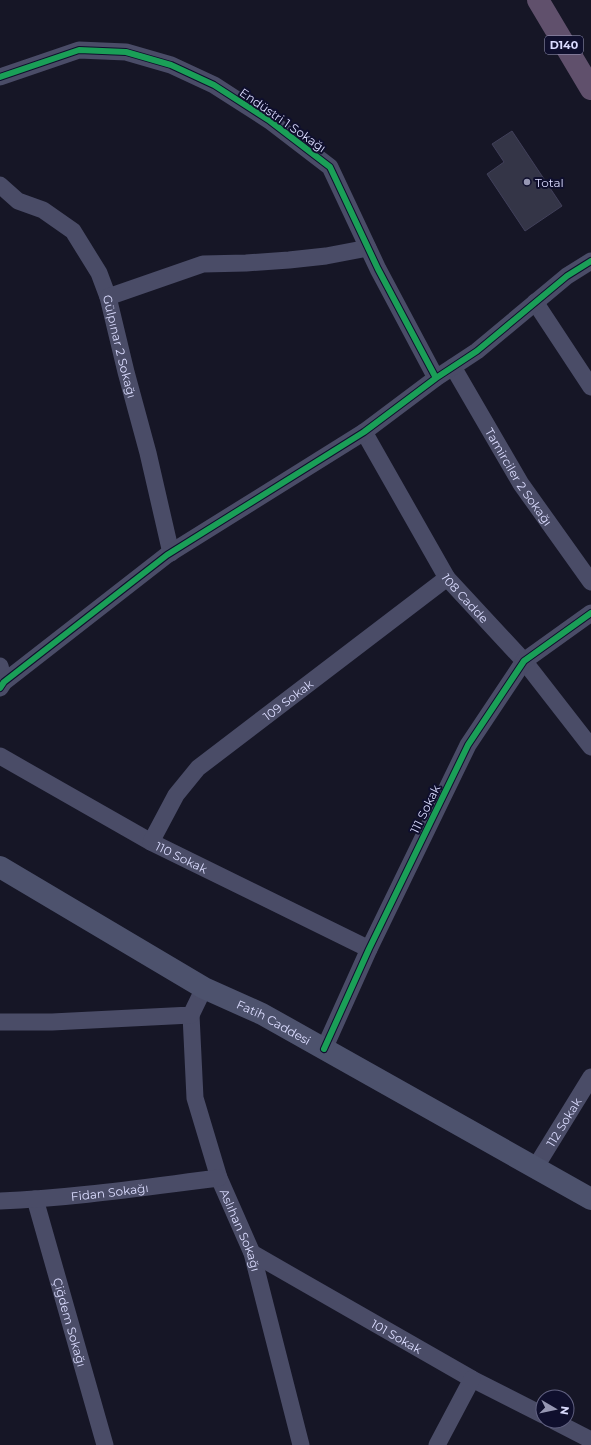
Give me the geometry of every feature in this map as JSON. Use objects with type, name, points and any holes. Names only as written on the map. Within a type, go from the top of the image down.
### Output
[{"type":"highway","name":"D140","points":[[538,0],[591,89]]},
{"type":"main road","name":"Fatih Caddesi","points":[[0,867],[204,988],[262,1014],[591,1199]]},
{"type":"street","name":"Endüstri 1 Sokağı","points":[[0,77],[79,50],[126,52],[172,65],[214,86],[264,117],[330,167],[368,248],[436,378]]},
{"type":"street","name":"Gülpınar 2 Sokağı","points":[[0,185],[18,201],[43,210],[73,231],[99,273],[108,297],[148,453],[171,553]]},
{"type":"street","points":[[108,297],[203,264],[246,263],[296,259],[326,256],[368,248]]},
{"type":"street","points":[[1,679],[171,553],[364,432],[436,378],[476,351],[567,276],[591,261]]},
{"type":"street","points":[[536,302],[591,387]]},
{"type":"street","name":"Tamirciler 2 Sokağı","points":[[452,367],[521,484],[591,582]]},
{"type":"street","name":"108 Cadde","points":[[364,432],[447,578],[524,661],[591,747]]},
{"type":"street","name":"109 Sokak","points":[[151,842],[176,795],[198,768],[447,578]]},
{"type":"street","name":"111 Sokak","points":[[324,1049],[370,949],[468,745],[524,661],[591,613]]},
{"type":"street","name":"110 Sokak","points":[[0,756],[151,842],[370,949]]},
{"type":"street","points":[[0,1022],[52,1022],[191,1015],[204,988]]},
{"type":"street","name":"Aslıhan Sokağı","points":[[191,1015],[195,1098],[219,1178],[252,1253],[301,1445]]},
{"type":"street","name":"112 Sokak","points":[[535,1168],[586,1096],[591,1077]]},
{"type":"street","name":"Fidan Sokağı","points":[[0,1200],[35,1199],[126,1190],[219,1178]]},
{"type":"street","name":"Çiğdem Sokağı","points":[[35,1199],[105,1445]]},
{"type":"street","name":"101 Sokak","points":[[252,1253],[472,1379],[535,1411]]},
{"type":"street","points":[[436,1445],[472,1379]]},
{"type":"street","points":[[570,1429],[591,1440]]},
{"type":"building","points":[[512,131],[562,206],[525,231],[487,174],[504,162],[492,144]]},
{"type":"cycle path","points":[[0,77],[79,50],[126,52],[171,65],[214,85],[270,121],[330,167],[378,269],[436,378]]},
{"type":"cycle path","points":[[0,688],[4,682],[167,555],[364,432],[436,378],[477,351],[567,276],[591,261]]},
{"type":"cycle path","points":[[324,1049],[369,949],[468,745],[524,661],[591,613]]},
{"type":"place","name":"Total","points":[[527,182]]}]
